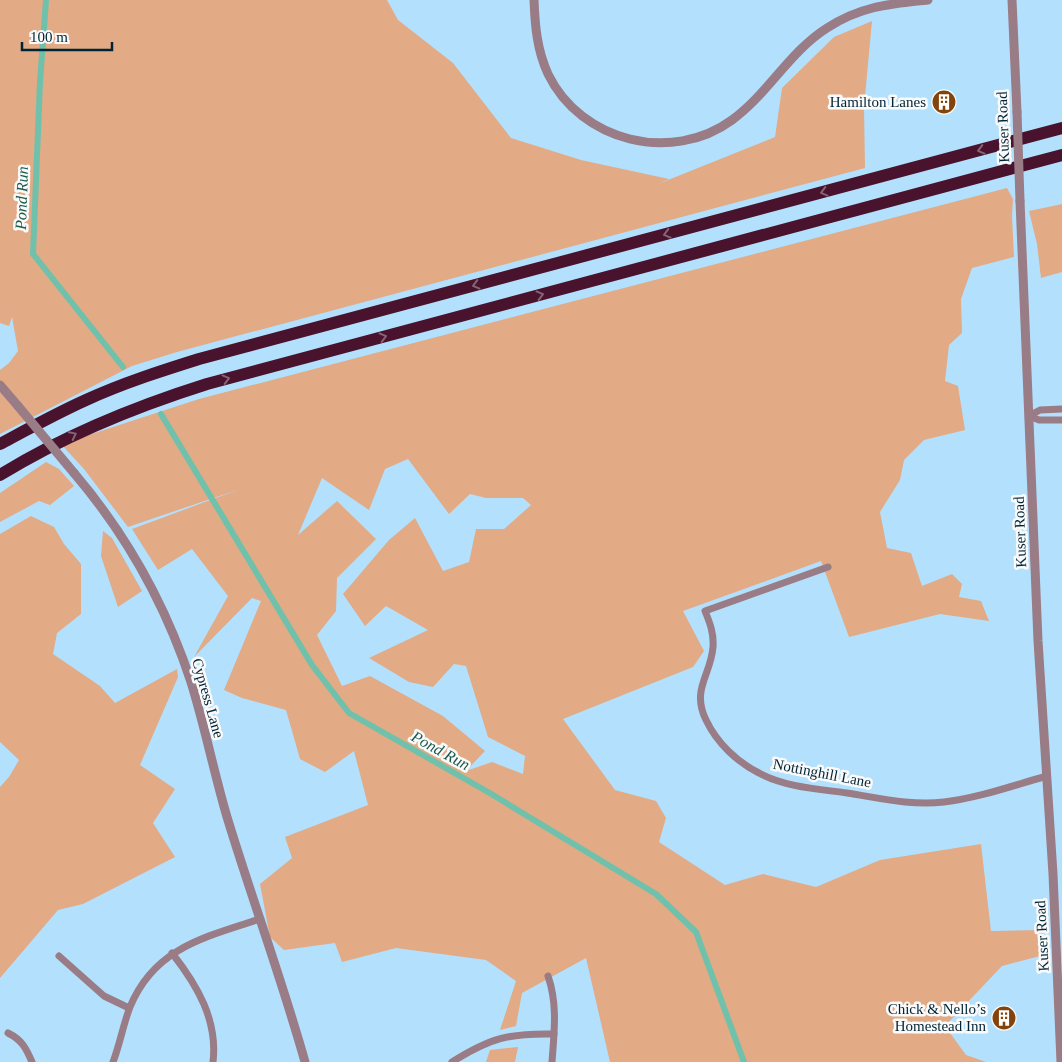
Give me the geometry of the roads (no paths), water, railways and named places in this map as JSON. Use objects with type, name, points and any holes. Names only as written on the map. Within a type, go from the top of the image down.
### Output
[{"type":"highway","points":[[0,444],[87,399],[132,381],[199,359],[1062,128]]},
{"type":"highway","points":[[0,475],[38,453],[94,425],[140,406],[207,384],[1062,155]]},
{"type":"street","points":[[534,0],[536,36],[542,61],[548,75],[564,98],[582,116],[608,132],[633,140],[659,143],[695,138],[719,128],[732,120],[744,110],[802,47],[826,28],[839,21],[883,4],[928,0]]},
{"type":"street","name":"Kuser Road","points":[[1012,0],[1038,631],[1061,1062]]},
{"type":"street","name":"Cypress Lane","points":[[0,385],[103,509],[126,544],[167,621],[191,683],[227,816],[305,1062]]},
{"type":"street","points":[[1029,416],[1040,410],[1062,409]]},
{"type":"street","points":[[1029,416],[1039,420],[1062,420]]},
{"type":"street","name":"Nottinghill Lane","points":[[828,567],[705,611],[711,626],[713,645],[710,663],[702,682],[701,702],[706,720],[712,732],[728,751],[738,760],[759,773],[784,783],[916,803],[946,802],[963,799],[1047,776]]},
{"type":"street","points":[[113,1062],[129,1008],[149,974],[172,953],[195,941],[260,919]]},
{"type":"street","points":[[172,953],[191,980],[205,1007],[212,1030],[213,1062]]},
{"type":"street","points":[[59,956],[104,996],[129,1008]]},
{"type":"street","points":[[548,976],[554,1000],[552,1062]]},
{"type":"street","points":[[8,1033],[23,1043],[32,1062]]},
{"type":"street","points":[[452,1062],[474,1048],[496,1039],[520,1034],[554,1034]]},
{"type":"waterway","name":"Pond Run","points":[[46,0],[40,82],[33,254],[123,367]]},
{"type":"waterway","name":"Pond Run","points":[[161,414],[312,665],[349,713],[488,792],[656,894],[696,932],[744,1062]]},
{"type":"place","name":"Hamilton Lanes","points":[[944,102]]},
{"type":"place","name":"Chick & Nello’s Homestead Inn","points":[[1004,1018]]}]
